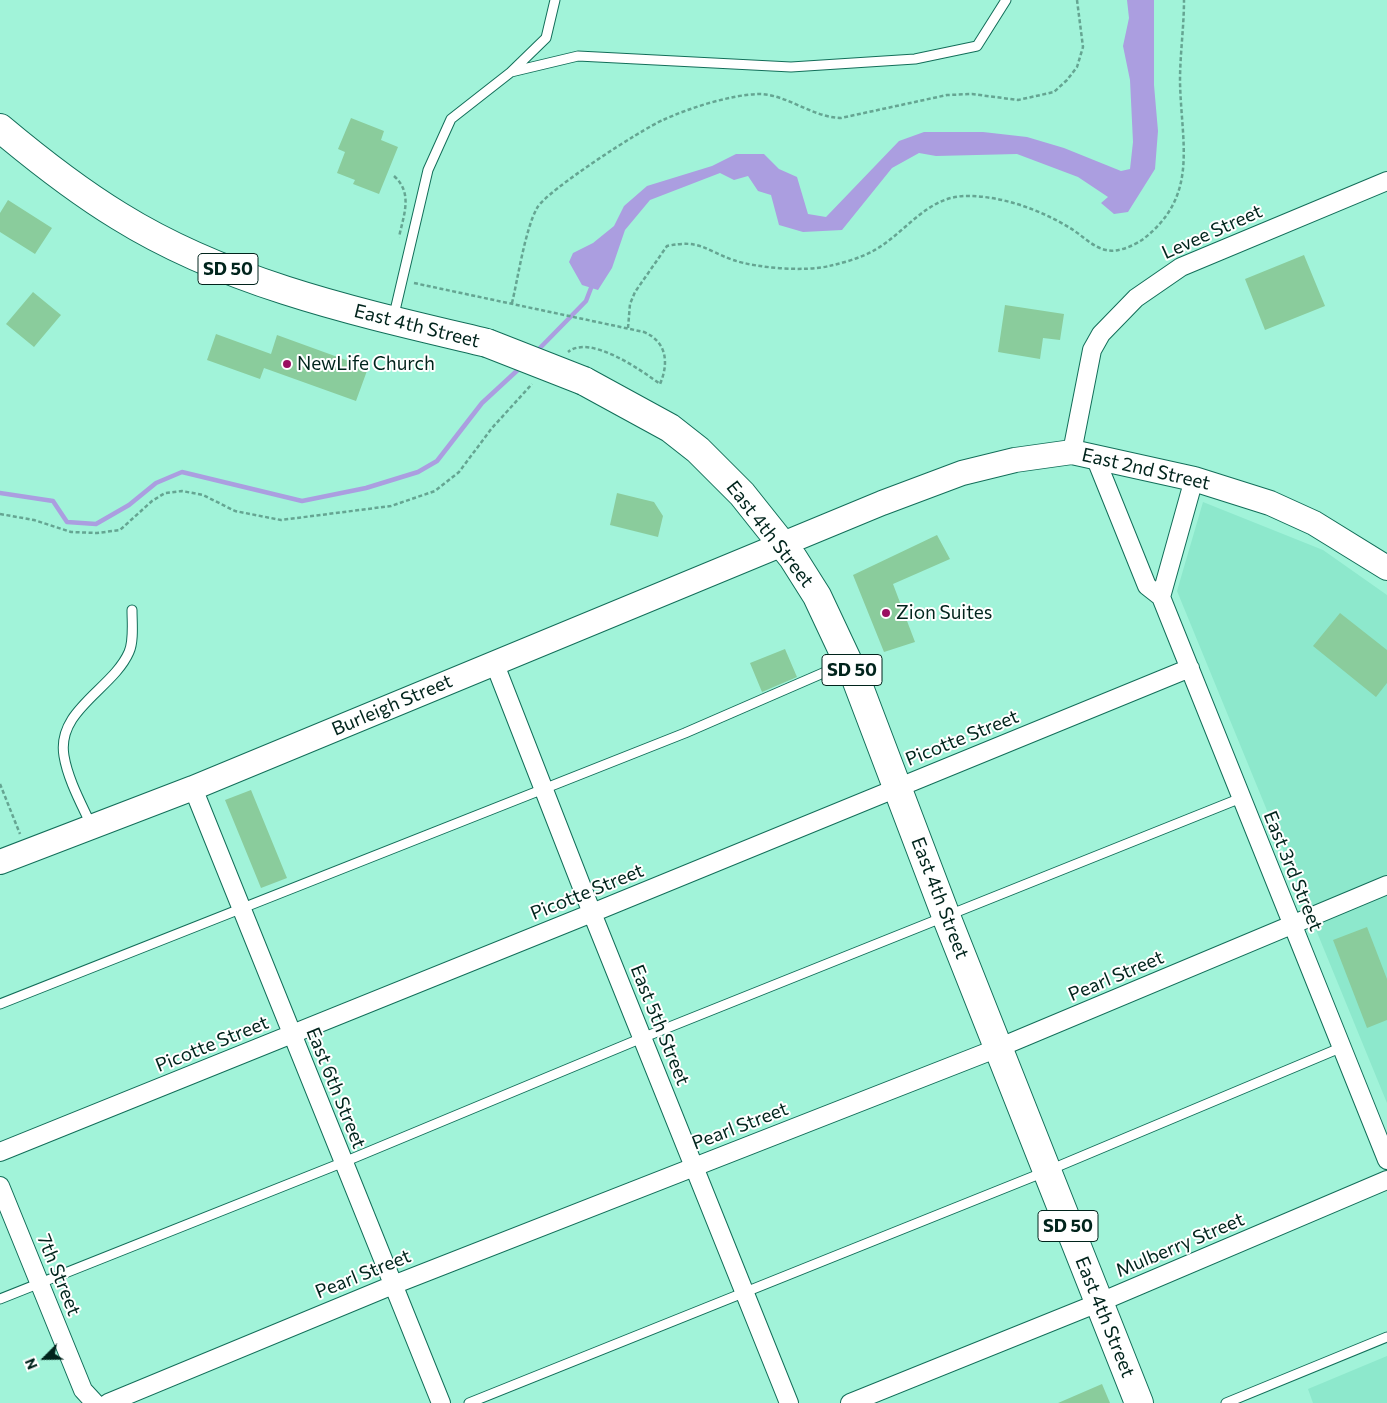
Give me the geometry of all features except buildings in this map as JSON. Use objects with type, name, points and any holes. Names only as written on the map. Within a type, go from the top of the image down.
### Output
[{"type":"highway","name":"East 4th Street","points":[[0,128],[27,150],[119,216],[174,246],[259,282],[308,298],[392,321],[487,343],[584,381],[670,428],[698,450],[729,479],[782,543],[817,596],[849,662],[946,916],[1098,1302],[1140,1403]]},
{"type":"street","name":"Levee Street","points":[[1072,452],[1092,350],[1101,334],[1136,298],[1180,267],[1387,182]]},
{"type":"street","name":"East 2nd Street","points":[[782,543],[962,472],[1016,460],[1072,452],[1194,479],[1270,503],[1314,523],[1387,568]]},
{"type":"street","name":"East 3rd Street","points":[[1095,457],[1148,586],[1161,597],[1340,1048],[1387,1160]]},
{"type":"street","points":[[1161,597],[1194,479]]},
{"type":"street","name":"Burleigh Street","points":[[0,862],[193,788],[782,543]]},
{"type":"street","name":"East 5th Street","points":[[494,662],[592,914],[746,1292],[789,1403]]},
{"type":"street","name":"Picotte Street","points":[[0,1152],[592,914],[1190,668]]},
{"type":"street","name":"East 6th Street","points":[[193,788],[441,1403]]},
{"type":"street","name":"Pearl Street","points":[[108,1403],[393,1284],[998,1048],[1387,885]]},
{"type":"street","name":"Mulberry Street","points":[[850,1403],[1098,1302],[1387,1180]]},
{"type":"street","name":"7th Street","points":[[0,1186],[83,1390],[96,1403]]},
{"type":"lane","points":[[392,321],[428,170],[451,119],[511,72],[546,38],[555,0]]},
{"type":"lane","points":[[511,72],[578,56],[791,68],[915,59],[977,46],[1006,0]]},
{"type":"lane","points":[[92,827],[71,780],[63,755],[65,731],[79,710],[112,676],[130,651],[132,610]]},
{"type":"lane","points":[[0,1004],[242,910],[685,733],[849,662]]},
{"type":"lane","points":[[0,1299],[344,1162],[642,1038],[1241,798]]},
{"type":"lane","points":[[470,1403],[1047,1171],[1340,1048]]},
{"type":"lane","points":[[1226,1403],[1387,1337]]},
{"type":"path","points":[[512,303],[531,223],[537,207],[570,178],[662,120],[734,96],[760,94],[784,100],[826,118],[841,118],[947,95],[972,94],[1018,100],[1035,98],[1054,92],[1077,67],[1083,47],[1077,0]]},
{"type":"path","points":[[628,328],[630,304],[635,292],[667,246],[686,242],[700,245],[734,260],[773,266],[827,267],[872,252],[927,208],[966,196],[985,197],[1033,210],[1070,228],[1095,246],[1107,251],[1121,250],[1138,243],[1154,231],[1168,215],[1179,195],[1184,175],[1186,154],[1181,115],[1180,71],[1184,0]]},
{"type":"path","points":[[394,176],[403,184],[406,194],[398,241]]},
{"type":"path","points":[[403,279],[536,309],[611,323],[654,336],[660,345],[667,366],[660,384],[642,370],[591,346],[577,347],[564,356]]},
{"type":"path","points":[[0,514],[34,520],[71,532],[97,533],[120,530],[165,493],[182,491],[204,495],[235,511],[281,520],[391,506],[435,491],[459,472],[492,428],[538,379]]},
{"type":"path","points":[[0,784],[20,835],[13,838]]},
{"type":"shaded area","points":[[1127,0],[1154,0],[1154,85],[1158,131],[1155,169],[1128,212],[1114,214],[1101,203],[1108,197],[1078,177],[1017,154],[936,156],[919,153],[892,168],[842,230],[803,232],[779,225],[771,195],[758,191],[748,176],[734,180],[720,173],[650,200],[625,230],[612,268],[598,290],[582,285],[569,262],[573,253],[593,243],[614,226],[624,206],[647,186],[712,166],[736,154],[764,154],[779,169],[797,177],[808,214],[826,217],[899,141],[924,132],[983,132],[1027,137],[1064,148],[1121,171],[1130,169],[1133,142],[1130,80],[1123,46],[1129,18]]},
{"type":"shaded area","points":[[1203,502],[1323,550],[1387,595],[1387,1103],[1177,591]]},
{"type":"shaded area","points":[[1387,1356],[1387,1403],[1313,1403],[1308,1389]]},
{"type":"waterway","points":[[536,352],[586,301],[591,288]]},
{"type":"waterway","points":[[0,493],[53,501],[67,522],[96,524],[129,505],[156,483],[182,472],[302,501],[366,488],[418,472],[437,461],[482,403],[521,367]]},
{"type":"place","name":"NewLife Church","points":[[287,364]]},
{"type":"place","name":"Zion Suites","points":[[886,613]]}]
